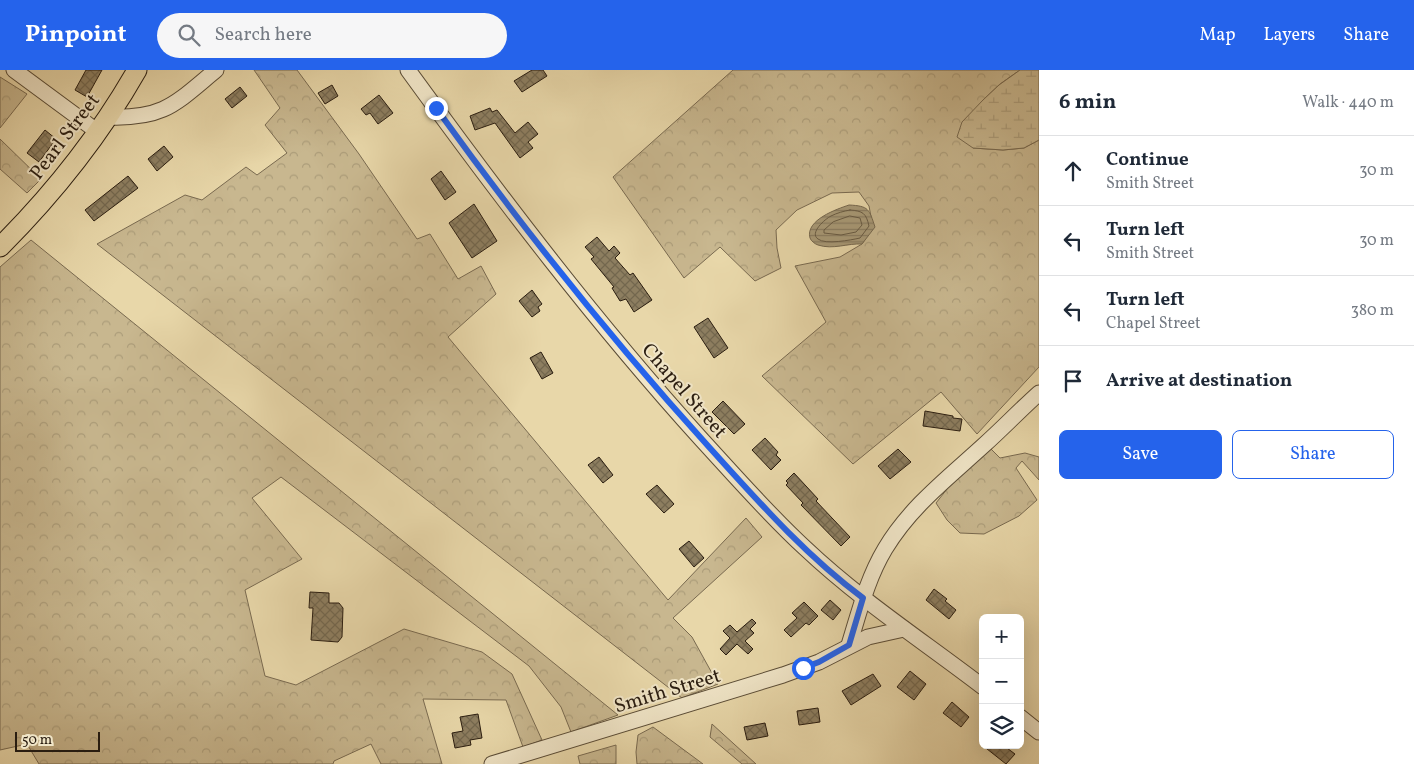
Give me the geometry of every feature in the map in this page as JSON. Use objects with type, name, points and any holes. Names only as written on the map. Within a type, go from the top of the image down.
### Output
[{"type":"main road","name":"Pearl Street","points":[[0,247],[54,189],[103,124],[137,70]]},
{"type":"street","points":[[14,70],[103,124],[161,112],[216,70]]},
{"type":"street","name":"Chapel Street","points":[[408,70],[535,241],[638,367],[775,519],[809,552],[863,598],[979,684]]},
{"type":"street","points":[[849,645],[863,598],[884,550],[918,505],[1039,393]]},
{"type":"street","name":"Smith Street","points":[[492,764],[783,676],[819,662],[849,645],[876,634],[904,628]]},
{"type":"street","points":[[1024,720],[1039,732]]},
{"type":"green space","points":[[254,70],[297,70],[359,154],[417,239],[430,234],[458,279],[481,266],[496,294],[448,337],[668,600],[746,518],[762,537],[673,618],[692,637],[718,684],[682,698],[97,244],[185,195],[202,200],[246,167],[257,175],[287,153],[265,125],[280,108]]},
{"type":"green space","points":[[733,70],[1020,70],[1000,84],[983,100],[973,148],[1003,150],[1024,148],[1039,140],[1039,367],[977,434],[941,392],[853,464],[762,376],[826,322],[795,266],[840,257],[862,244],[873,227],[869,206],[859,192],[832,193],[797,210],[776,230],[781,268],[755,281],[720,247],[684,278],[613,177]]},
{"type":"green space","points":[[1020,70],[1039,70],[1039,140],[1024,148],[1003,150],[973,148],[957,137],[962,122],[999,85]]},
{"type":"green space","points":[[0,77],[27,94],[0,128]]},
{"type":"green space","points":[[0,139],[41,179],[27,193],[0,169]]},
{"type":"green space","points":[[31,240],[618,715],[571,732],[561,707],[529,666],[281,477],[252,498],[302,559],[245,590],[265,676],[296,685],[404,629],[482,652],[512,674],[542,740],[523,747],[506,700],[423,699],[442,764],[381,764],[371,744],[334,761],[333,764],[39,764],[27,744],[0,750],[0,267]]},
{"type":"green space","points":[[989,447],[1000,458],[1025,453],[1039,457],[1039,480],[1022,461],[1016,468],[1037,500],[1019,516],[984,534],[960,533],[947,520],[936,503],[955,479]]},
{"type":"green space","points":[[712,724],[756,764],[742,764],[710,737]]},
{"type":"green space","points":[[653,727],[703,764],[637,764],[638,735]]},
{"type":"green space","points":[[616,745],[616,764],[580,764],[578,756]]},
{"type":"water","points":[[849,205],[861,206],[867,210],[875,227],[862,244],[829,247],[818,245],[812,241],[810,232],[812,226],[817,221],[830,212]]},
{"type":"building","points":[[86,70],[102,70],[87,97],[75,90]]},
{"type":"building","points":[[532,70],[543,70],[547,76],[522,92],[514,81]]},
{"type":"building","points":[[332,85],[338,96],[325,104],[318,93]]},
{"type":"building","points":[[240,87],[247,96],[232,108],[225,99]]},
{"type":"building","points":[[379,95],[393,113],[378,124],[370,113],[366,115],[361,109]]},
{"type":"building","points":[[490,108],[492,112],[497,110],[515,133],[528,122],[538,134],[528,142],[533,148],[520,158],[495,123],[475,130],[470,116]]},
{"type":"building","points":[[45,130],[56,139],[39,162],[27,153]]},
{"type":"building","points":[[164,146],[173,157],[157,171],[148,159]]},
{"type":"building","points":[[441,171],[456,192],[445,200],[431,179]]},
{"type":"building","points":[[128,176],[138,188],[94,221],[85,210]]},
{"type":"building","points":[[474,204],[497,241],[472,258],[449,223]]},
{"type":"building","points":[[597,237],[609,251],[614,246],[620,253],[615,258],[630,275],[633,273],[652,300],[634,312],[626,299],[620,301],[612,288],[614,287],[591,259],[594,257],[585,247]]},
{"type":"building","points":[[532,290],[542,304],[538,307],[540,311],[532,317],[519,301]]},
{"type":"building","points":[[708,318],[728,348],[714,358],[694,327]]},
{"type":"building","points":[[541,352],[553,373],[542,379],[530,358]]},
{"type":"building","points":[[723,401],[745,424],[734,434],[712,412]]},
{"type":"building","points":[[925,411],[962,419],[960,431],[923,426]]},
{"type":"building","points":[[765,438],[778,452],[776,455],[781,460],[771,470],[752,450]]},
{"type":"building","points":[[898,449],[911,462],[890,479],[878,466]]},
{"type":"building","points":[[599,457],[613,475],[603,483],[588,465]]},
{"type":"building","points":[[794,473],[818,499],[816,501],[850,537],[841,546],[801,505],[803,503],[786,485],[788,483],[786,481]]},
{"type":"building","points":[[657,485],[674,504],[664,513],[646,494]]},
{"type":"building","points":[[689,541],[704,558],[694,567],[679,549]]},
{"type":"building","points":[[934,589],[947,599],[945,601],[956,610],[949,619],[926,600]]},
{"type":"building","points":[[310,592],[329,593],[329,603],[339,603],[343,608],[342,637],[338,642],[311,640],[313,608],[309,608]]},
{"type":"building","points":[[830,600],[841,610],[833,620],[821,610]]},
{"type":"building","points":[[804,602],[818,616],[809,625],[806,623],[791,637],[784,630],[797,618],[792,613]]},
{"type":"building","points":[[752,619],[756,623],[750,629],[754,633],[745,641],[753,649],[748,654],[737,644],[726,655],[720,649],[730,638],[723,631],[730,625],[737,632]]},
{"type":"building","points":[[910,671],[926,684],[914,700],[897,687]]},
{"type":"building","points":[[873,674],[881,686],[851,705],[842,691]]},
{"type":"building","points":[[952,702],[969,717],[961,727],[943,713]]},
{"type":"building","points":[[818,708],[820,722],[799,725],[797,711]]},
{"type":"building","points":[[478,714],[482,738],[470,740],[471,745],[455,748],[452,733],[463,731],[460,717]]},
{"type":"building","points":[[765,723],[768,736],[747,740],[744,727]]},
{"type":"building","points":[[987,749],[1008,749],[1015,754],[1006,764]]},
{"type":"route","points":[[436,108],[561,275],[666,399],[775,519],[803,547],[863,598],[849,645],[819,662],[803,668]]}]
